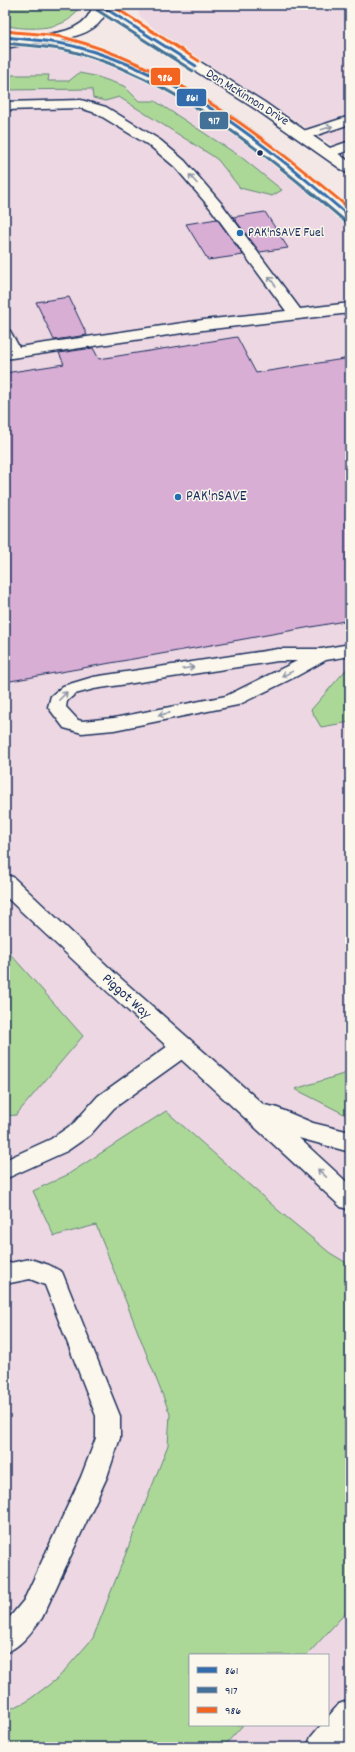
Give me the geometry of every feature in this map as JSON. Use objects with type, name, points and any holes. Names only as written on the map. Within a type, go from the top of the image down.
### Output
[{"type":"main road","points":[[5,44],[63,35],[84,28],[97,17],[100,5]]},
{"type":"main road","name":"Don McKinnon Drive","points":[[100,5],[177,55],[258,103],[304,134],[350,169]]},
{"type":"main road","points":[[5,37],[36,39]]},
{"type":"main road","name":"Don McKinnon Drive","points":[[36,39],[88,50],[118,60],[146,72],[178,90],[269,150],[350,217]]},
{"type":"main road","name":"Piggot Way","points":[[5,883],[109,982],[250,1107],[350,1200]]},
{"type":"main road","name":"Piggot Way","points":[[250,1107],[290,1125],[327,1138],[350,1142]]},
{"type":"main road","points":[[322,1747],[350,1714]]},
{"type":"lane","points":[[5,106],[72,104],[89,106],[101,110],[155,143],[180,164],[216,206],[296,313]]},
{"type":"lane","points":[[304,134],[350,120]]},
{"type":"lane","points":[[329,153],[350,145]]},
{"type":"lane","points":[[296,313],[350,296]]},
{"type":"lane","points":[[5,334],[9,353],[296,313],[350,308]]},
{"type":"lane","points":[[321,655],[292,672],[231,701],[114,724],[82,727],[71,724],[57,707],[58,700],[69,690],[93,683],[278,655],[321,655],[350,650]]},
{"type":"lane","points":[[5,1170],[59,1145],[82,1129],[106,1102],[183,1047]]},
{"type":"lane","points":[[5,1274],[30,1268],[40,1270],[54,1279],[108,1416],[108,1438],[88,1490],[33,1608],[17,1629],[5,1640]]},
{"type":"shaded area","points":[[138,5],[350,5],[350,156],[153,28],[139,15]]},
{"type":"shaded area","points":[[5,26],[36,39],[118,60],[228,122],[350,217],[350,1714],[322,1747],[5,1747]]},
{"type":"green space","points":[[5,5],[78,6],[74,14],[68,20],[58,25],[24,28],[5,25]]},
{"type":"green space","points":[[79,73],[95,76],[124,86],[139,101],[155,101],[241,157],[282,190],[272,196],[240,188],[218,160],[119,97],[105,101],[93,98],[92,89],[5,90],[5,75],[49,75],[48,81],[69,81]]},
{"type":"green space","points":[[350,665],[350,722],[321,727],[311,710]]},
{"type":"green space","points":[[5,948],[83,1036],[16,1115],[5,1116]]},
{"type":"green space","points":[[350,1072],[350,1117],[295,1089]]},
{"type":"green space","points":[[166,1111],[279,1211],[330,1253],[350,1265],[350,1608],[308,1654],[189,1654],[189,1726],[242,1726],[223,1747],[5,1747],[5,1711],[26,1702],[58,1678],[93,1638],[168,1445],[170,1414],[96,1225],[54,1236],[33,1191],[67,1175]]},
{"type":"building","points":[[265,212],[288,248],[260,252],[233,217]]},
{"type":"building","points":[[217,219],[243,255],[208,260],[186,224]]},
{"type":"building","points":[[69,297],[87,335],[54,340],[36,302]]},
{"type":"building","name":"PAK'nSAVE","points":[[237,337],[256,373],[350,358],[350,620],[5,682],[5,373],[64,364],[59,353],[93,348],[99,359]]},
{"type":"transit line","name":"861","points":[[100,5],[196,66]]},
{"type":"transit line","name":"986","points":[[111,5],[199,61]]},
{"type":"transit line","name":"917","points":[[97,10],[193,71]]},
{"type":"transit line","name":"986","points":[[6,31],[58,36],[106,50],[145,66],[182,85],[217,107],[286,156],[350,209]]},
{"type":"transit line","name":"861","points":[[5,37],[44,40],[85,49],[141,70],[173,86],[236,126],[350,217]]},
{"type":"transit line","name":"917","points":[[5,43],[58,48],[74,52],[119,67],[155,84],[200,111],[257,151],[293,178],[346,222]]},
{"type":"place","name":"PAK'nSAVE Fuel","points":[[240,233]]},
{"type":"place","name":"PAK'nSAVE","points":[[178,497]]}]
